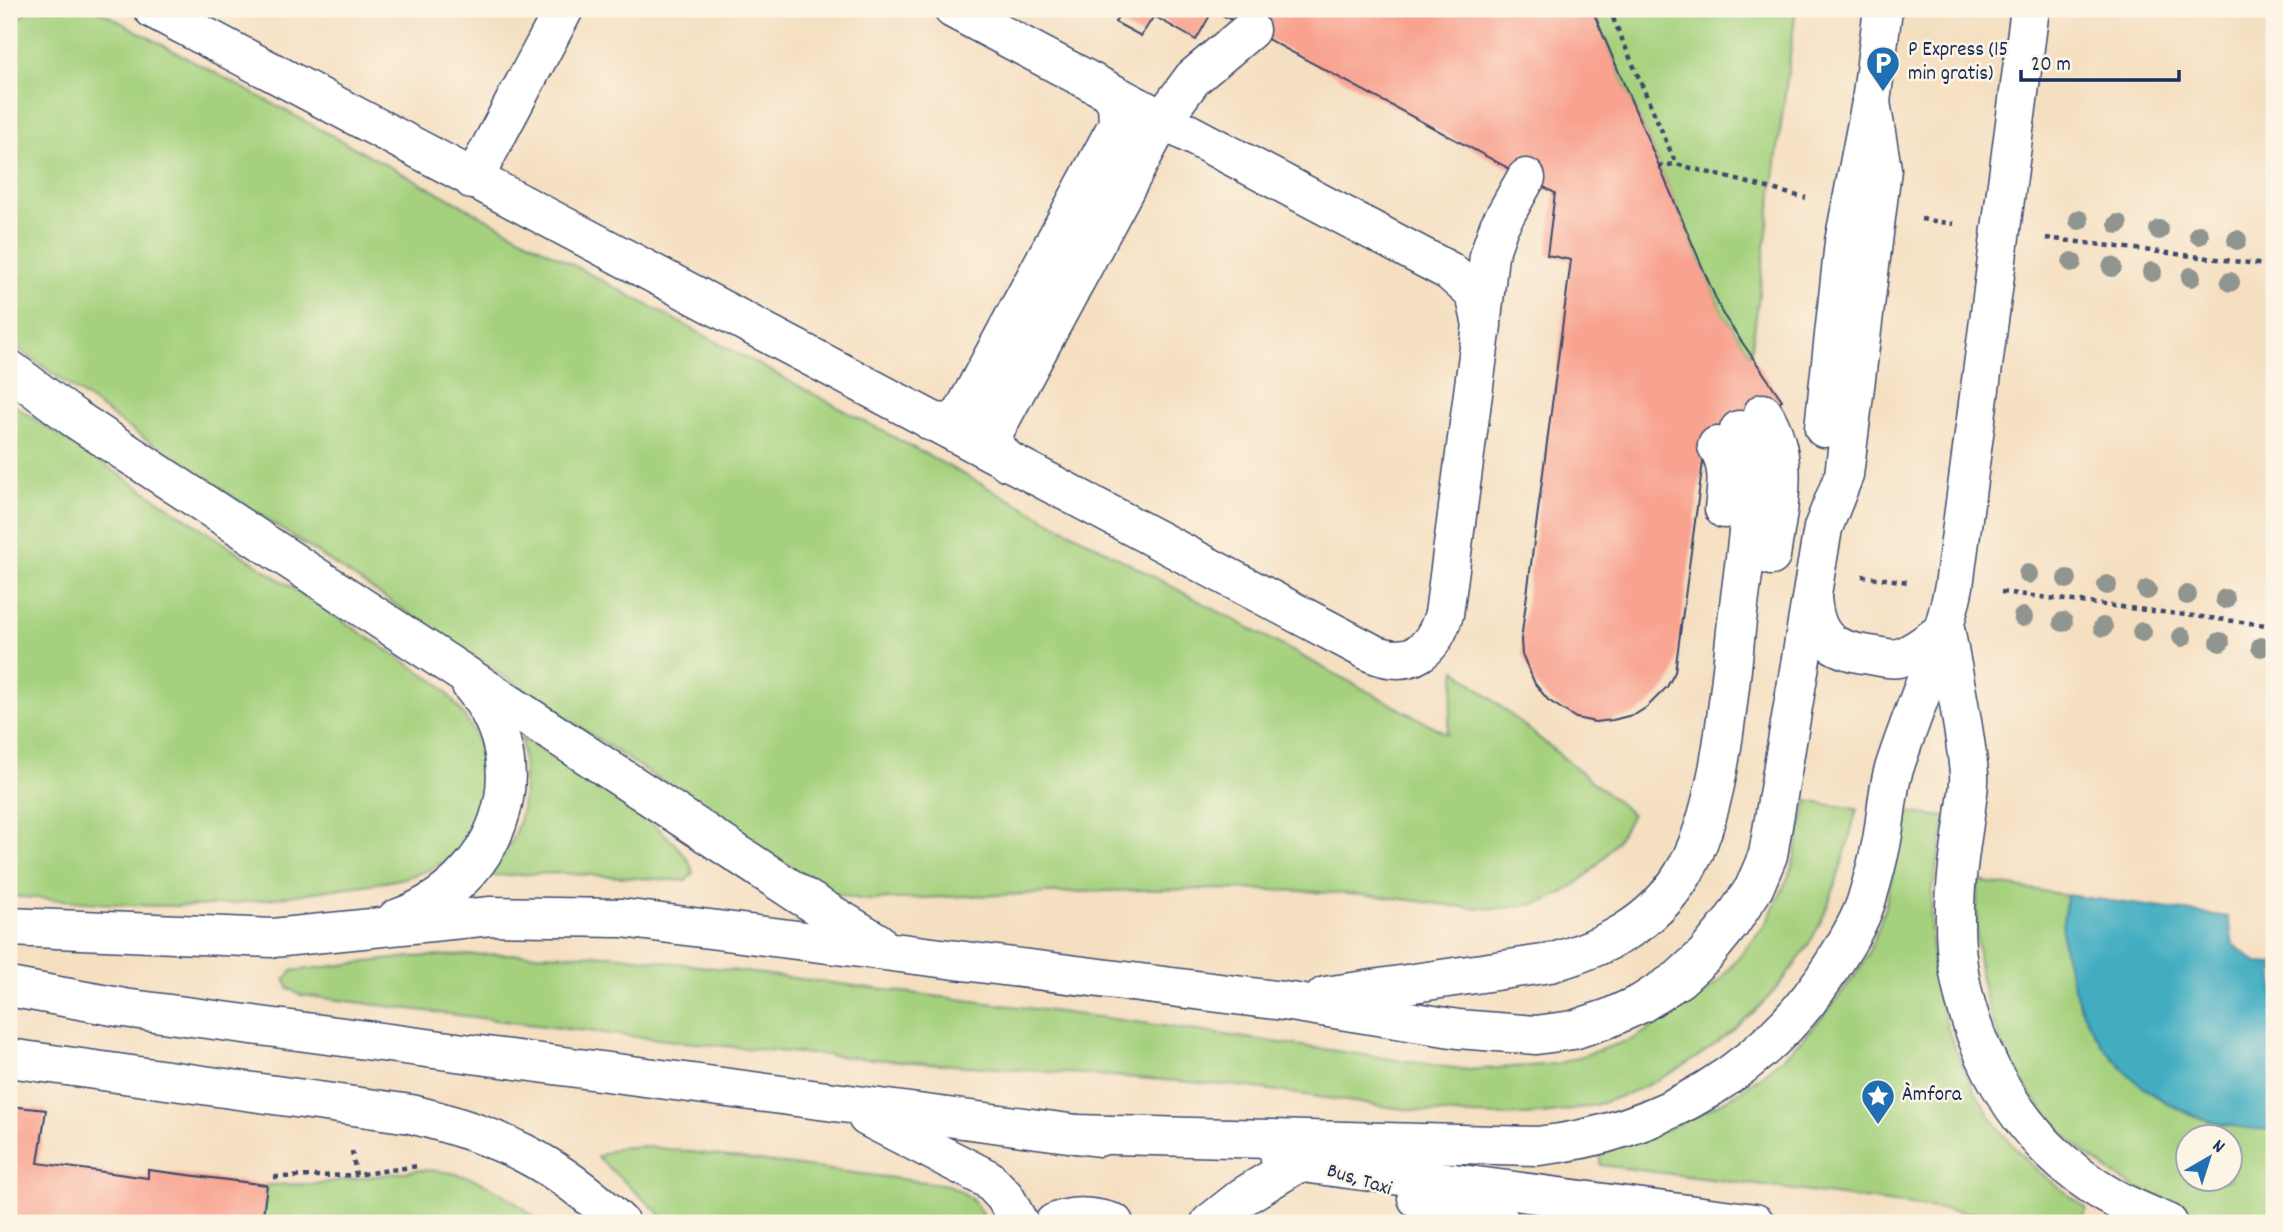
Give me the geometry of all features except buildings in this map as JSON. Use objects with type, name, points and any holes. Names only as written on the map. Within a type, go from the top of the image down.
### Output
[{"type":"street","points":[[153,9],[1372,653],[1394,660],[1408,659],[1428,646],[1444,614],[1489,255],[1499,226],[1525,178]]},
{"type":"street","points":[[473,180],[564,9]]},
{"type":"street","points":[[953,9],[1449,271],[1475,294],[1482,325]]},
{"type":"street","points":[[9,927],[273,938],[491,916],[622,918],[1291,1002],[1458,1028],[1536,1035],[1573,1030],[1642,1003],[1679,979],[1706,955],[1754,888],[1768,855],[1823,528],[1821,471],[1841,269],[1860,147],[1871,102],[1883,9]]},
{"type":"street","points":[[1075,1134],[1538,1146],[1572,1142],[1619,1131],[1695,1098],[1739,1068],[1784,1029],[1817,991],[1865,905],[1881,844],[1892,775],[1945,631],[1954,586],[2030,9]]},
{"type":"street","points":[[1008,462],[993,443],[994,432],[1162,120],[1194,78],[1250,30]]},
{"type":"street","points":[[932,422],[951,423],[962,414],[993,357],[1118,124],[1117,103],[1110,93]]},
{"type":"street","points":[[1823,528],[1844,475],[1882,169],[1871,102]]},
{"type":"street","points":[[9,369],[74,418],[848,925],[874,941],[911,953]]},
{"type":"street","points":[[1291,1002],[1550,963],[1617,939],[1641,923],[1664,900],[1683,875],[1698,846],[1707,816],[1725,718],[1754,478],[1753,460],[1740,430],[1778,446],[1782,467],[1781,490],[1757,646],[1725,718]]},
{"type":"street","points":[[1812,596],[1813,616],[1819,629],[1837,647],[1847,652],[1898,658],[1945,631]]},
{"type":"street","points":[[1945,631],[1970,776],[1957,877],[1955,922],[1957,970],[1973,1029],[1997,1079],[2024,1120],[2053,1153],[2091,1185],[2134,1209],[2168,1223]]},
{"type":"street","points":[[373,927],[416,912],[468,873],[492,841],[501,814],[506,781],[506,754],[497,724],[482,698],[458,670]]},
{"type":"street","points":[[9,987],[137,1010],[847,1106],[1755,1223]]},
{"type":"street","points":[[9,1058],[411,1114],[467,1128],[518,1147],[564,1177],[620,1223]]},
{"type":"street","points":[[847,1106],[988,1179],[1005,1197],[1019,1223]]},
{"type":"street","points":[[1210,1223],[1244,1196],[1298,1163]]},
{"type":"street","name":"Bus, Taxi","points":[[1298,1163],[1501,1223]]},
{"type":"street","points":[[1054,1223],[1062,1219],[1095,1217],[1114,1223]]},
{"type":"path","points":[[1609,9],[1676,164]]},
{"type":"path","points":[[1954,586],[2274,626]]},
{"type":"path","points":[[274,1177],[356,1175]]},
{"type":"green space","points":[[30,9],[96,9],[1447,734],[1456,670],[1632,814],[1625,828],[1605,856],[1581,880],[1553,897],[1519,907],[1462,907],[1364,895],[1300,891],[1137,890],[865,900],[830,893],[123,424],[9,342],[9,27]]},
{"type":"green space","points":[[1592,9],[1796,9],[1751,355],[1722,313]]},
{"type":"green space","points":[[9,402],[439,684],[469,724],[483,754],[486,770],[486,786],[478,818],[468,838],[452,856],[427,870],[399,879],[231,904],[138,905],[9,896]]},
{"type":"green space","points":[[521,738],[590,780],[646,819],[686,857],[693,873],[686,881],[556,873],[488,876],[510,843],[521,811],[524,777]]},
{"type":"green space","points":[[1807,801],[1857,809],[1837,880],[1824,914],[1807,947],[1789,972],[1747,1018],[1697,1057],[1643,1087],[1614,1099],[1570,1110],[1523,1115],[1473,1115],[1372,1105],[1228,1085],[873,1059],[698,1043],[300,995],[288,988],[285,979],[292,971],[410,957],[497,954],[613,955],[1129,1021],[1468,1070],[1557,1064],[1633,1039],[1690,1005],[1718,982],[1765,925],[1780,895],[1792,869]]},
{"type":"green space","points":[[1905,812],[1946,817],[1932,896],[1931,931],[1940,1000],[1963,1067],[1998,1127],[2020,1154],[2086,1208],[2083,1223],[2050,1223],[1601,1165],[1599,1153],[1694,1117],[1748,1085],[1774,1066],[1823,1016],[1859,969],[1876,935],[1891,883]]},
{"type":"green space","points":[[1978,881],[2067,895],[2062,932],[2079,1006],[2153,1095],[2186,1113],[2218,1124],[2174,1124],[2174,1194],[2244,1194],[2244,1127],[2274,1130],[2274,1218],[2226,1217],[2179,1206],[2136,1187],[2096,1162],[2060,1130],[2030,1093],[2006,1051],[1984,992],[1977,929]]},
{"type":"green space","points":[[644,1146],[948,1185],[971,1199],[985,1223],[670,1223],[597,1157],[617,1148]]},
{"type":"green space","points":[[419,1170],[472,1178],[500,1192],[543,1223],[262,1223],[267,1185],[315,1184]]},
{"type":"water","points":[[2067,895],[2228,917],[2233,944],[2257,963],[2274,964],[2274,1130],[2207,1120],[2177,1108],[2149,1091],[2124,1070],[2102,1045],[2085,1017],[2066,959],[2062,938]]},
{"type":"place","name":"P Express (15 min gratis)","points":[[1883,93]]},
{"type":"place","name":"Àmfora","points":[[1878,1126]]}]
